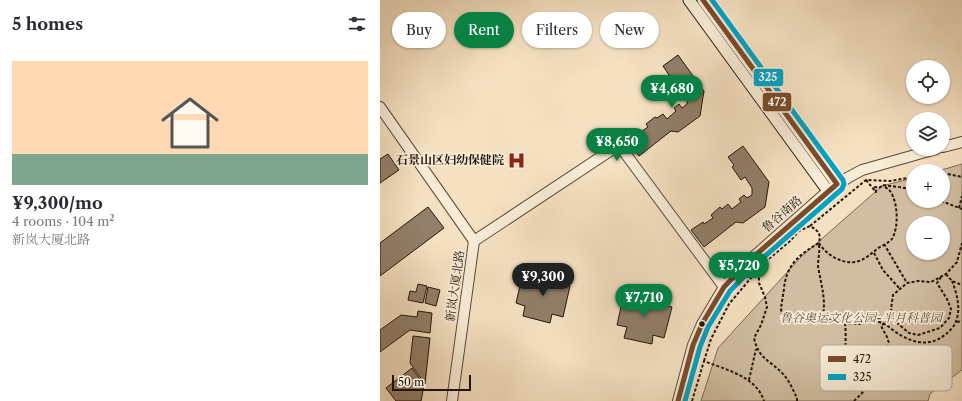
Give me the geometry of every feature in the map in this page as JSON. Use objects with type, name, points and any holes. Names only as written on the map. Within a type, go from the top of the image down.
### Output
[{"type":"main road","points":[[689,0],[828,191]]},
{"type":"main road","points":[[703,0],[837,184]]},
{"type":"street","name":"新岚大厦北路","points":[[380,107],[474,241],[452,401]]},
{"type":"street","points":[[950,145],[962,142]]},
{"type":"street","points":[[474,241],[619,145],[724,287]]},
{"type":"street","name":"鲁谷南路","points":[[678,401],[693,345],[702,324],[724,287],[751,259],[837,184],[862,170],[911,156]]},
{"type":"path","points":[[862,170],[866,180],[876,192],[875,187],[879,188],[883,185],[906,188]]},
{"type":"path","points":[[950,174],[962,177]]},
{"type":"path","points":[[692,401],[711,339],[729,304],[764,263],[790,242],[799,231],[810,226],[866,180],[890,182],[906,178]]},
{"type":"path","points":[[819,243],[823,251],[833,257],[847,262],[858,261],[874,253],[891,240],[897,218],[890,191],[883,185]]},
{"type":"path","points":[[959,208],[962,196]]},
{"type":"path","points":[[950,204],[962,209]]},
{"type":"path","points":[[810,226],[817,230],[820,236],[818,266],[824,303],[822,320]]},
{"type":"path","points":[[819,243],[802,253],[790,267],[784,284],[784,294],[780,309],[782,316],[796,321],[822,320],[859,324],[877,322],[884,323],[902,336],[917,342],[925,343],[940,339],[957,322],[960,306],[952,281],[946,274]]},
{"type":"path","points":[[941,277],[936,283],[947,299],[951,309],[949,318],[940,328],[918,335],[909,333],[896,322],[894,318],[891,309],[893,295],[907,283],[918,281],[931,282],[946,274],[957,262],[962,243]]},
{"type":"path","points":[[884,244],[907,283]]},
{"type":"path","points":[[874,253],[883,270],[900,288]]},
{"type":"path","points":[[749,380],[756,349],[754,338],[761,325],[767,307],[765,297],[759,283],[759,274],[764,263]]},
{"type":"path","points":[[952,281],[962,285]]},
{"type":"path","points":[[888,345],[889,343],[881,326],[889,319],[894,318]]},
{"type":"path","points":[[957,322],[962,321]]},
{"type":"path","points":[[845,323],[845,345]]},
{"type":"path","points":[[756,349],[783,374],[797,398],[797,401]]},
{"type":"path","points":[[704,361],[737,373],[749,380],[762,394],[764,401]]},
{"type":"path","points":[[854,401],[863,392]]},
{"type":"green space","name":"鲁谷奥运文化公园-半月科普园","points":[[962,164],[962,370],[952,378],[952,345],[820,345],[820,391],[934,391],[930,394],[928,401],[701,401],[718,348],[801,257],[882,186],[906,180],[906,208],[950,208],[950,168]]},
{"type":"building","points":[[678,55],[704,91],[700,116],[678,132],[671,131],[639,156],[626,140],[637,131],[639,133],[648,127],[646,124],[655,117],[657,118],[663,114],[667,119],[676,111],[674,108],[679,104],[682,108],[687,104],[687,97],[680,86],[676,89],[667,76],[669,75],[663,66]]},
{"type":"building","points":[[743,146],[769,182],[765,207],[743,223],[736,222],[704,247],[691,230],[703,222],[704,224],[713,218],[711,215],[720,207],[722,209],[728,204],[732,209],[741,202],[739,199],[744,195],[747,198],[752,195],[752,188],[745,177],[741,180],[732,167],[734,165],[728,157]]},
{"type":"building","points":[[388,154],[399,170],[380,183],[380,159]]},
{"type":"building","points":[[428,207],[444,228],[380,276],[380,243]]},
{"type":"building","points":[[533,271],[561,277],[560,283],[570,286],[563,317],[552,314],[550,323],[523,316],[525,306],[516,303],[522,277],[531,279]]},
{"type":"building","points":[[418,284],[427,286],[423,303],[408,300],[410,291],[416,292]]},
{"type":"building","points":[[428,287],[440,290],[436,306],[425,303]]},
{"type":"building","points":[[635,292],[663,298],[661,304],[672,307],[664,338],[653,335],[652,344],[624,338],[627,327],[617,325],[623,298],[633,300]]},
{"type":"building","points":[[418,311],[432,313],[430,333],[410,330],[380,352],[380,330],[401,315],[417,317]]},
{"type":"building","points":[[413,336],[430,338],[425,384],[410,363]]},
{"type":"building","points":[[412,368],[424,385],[421,401],[396,401],[386,388]]},
{"type":"transit line","name":"472","points":[[678,401],[693,345],[702,324],[724,287],[751,259],[837,184],[703,0]]},
{"type":"transit line","name":"325","points":[[685,401],[700,347],[708,327],[730,291],[756,264],[842,189],[844,184],[843,180],[712,0]]},
{"type":"place","name":"石景山区妇幼保健院","points":[[517,160]]}]
